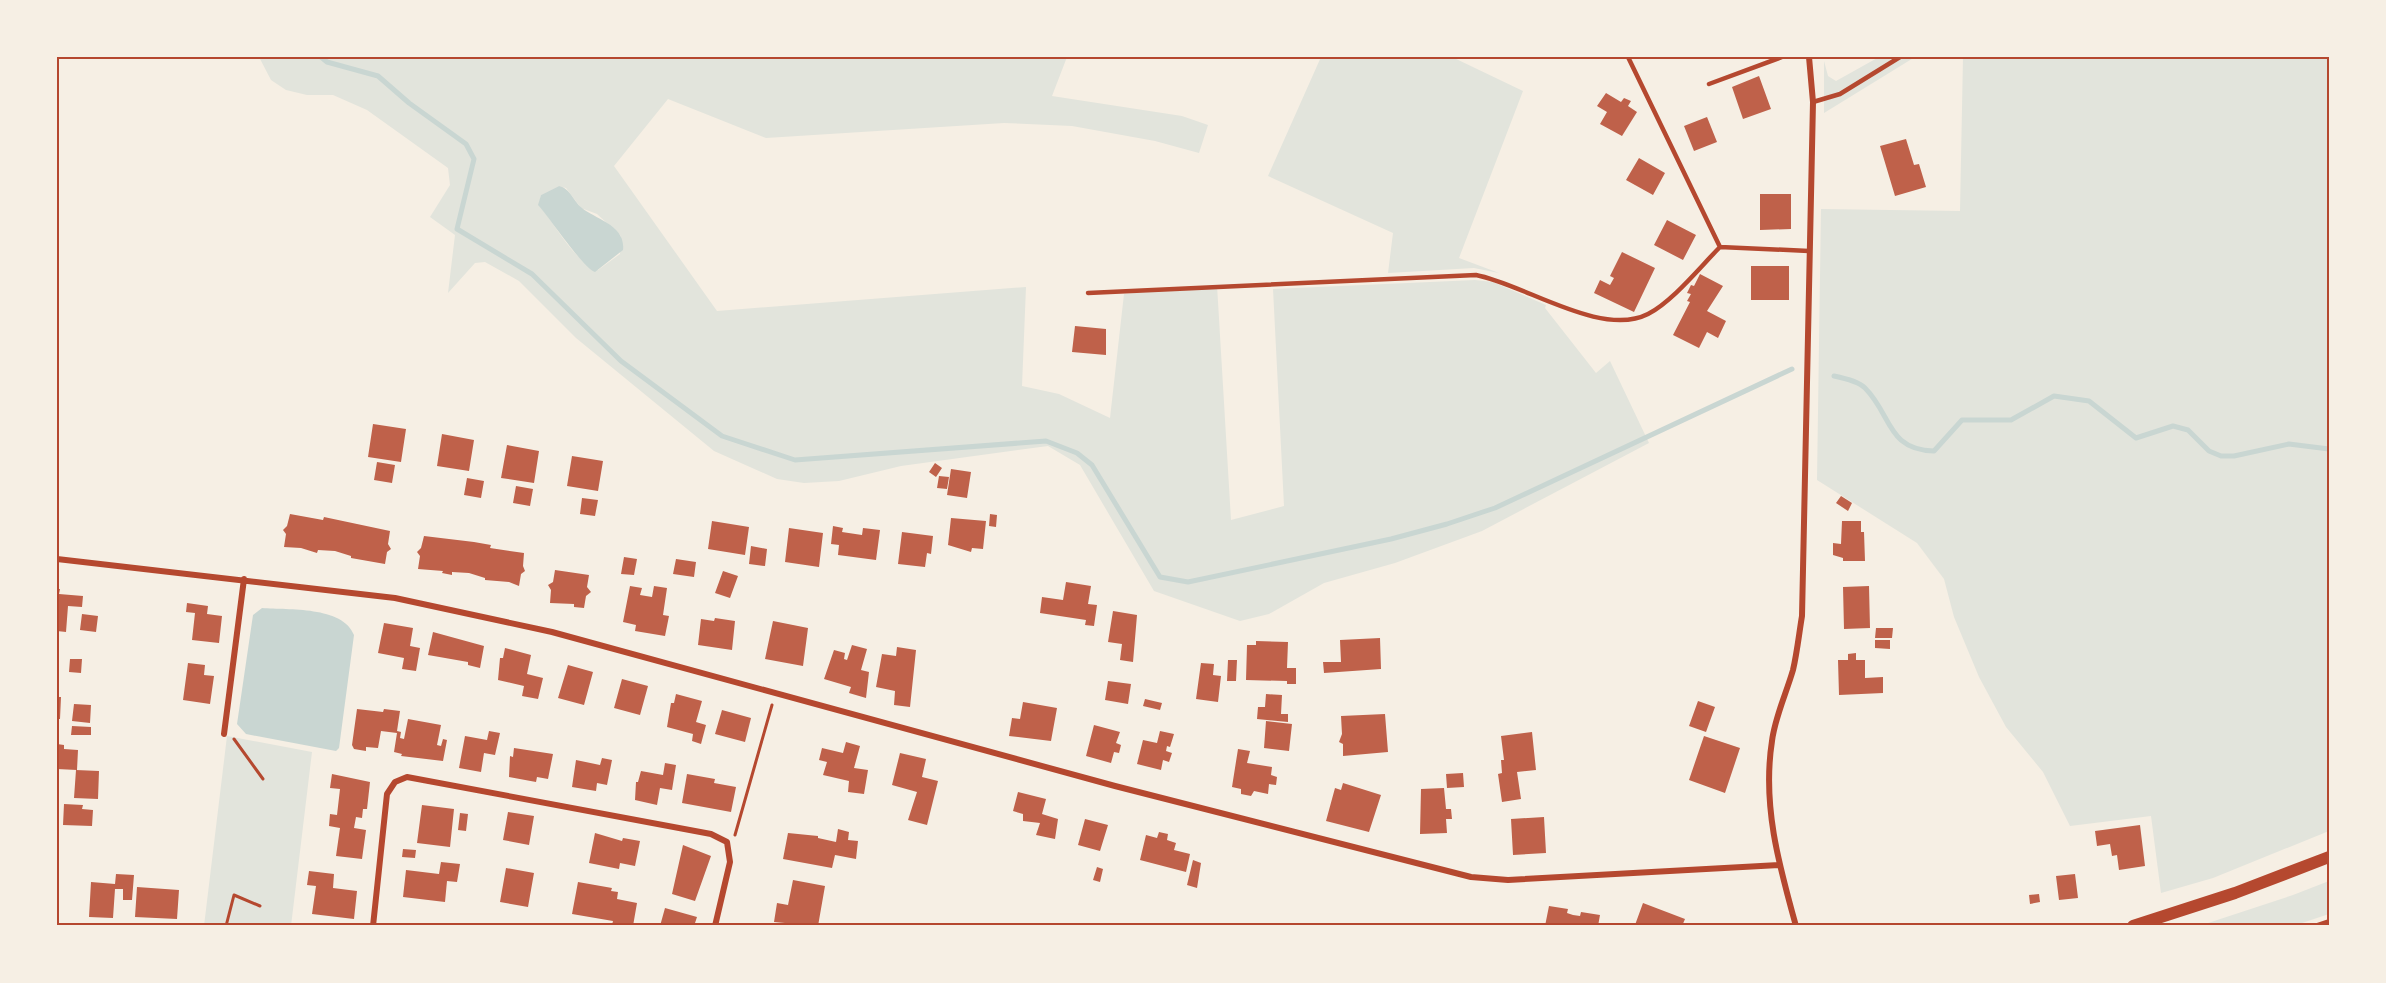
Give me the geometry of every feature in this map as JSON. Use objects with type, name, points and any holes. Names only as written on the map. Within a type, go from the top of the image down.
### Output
[{"type":"main road","points":[[2133,926],[2235,893],[2329,857]]},
{"type":"street","points":[[1796,926],[1779,865],[1771,824],[1769,782],[1772,740],[1793,668],[1802,616],[1812,102],[1809,57]]},
{"type":"street","points":[[57,559],[395,598],[552,632],[1116,786],[1471,877],[1508,880],[1779,865]]},
{"type":"street","points":[[224,732],[244,579]]},
{"type":"street","points":[[373,926],[387,794],[395,782],[407,777],[711,834],[728,842],[730,862],[715,926]]},
{"type":"street","points":[[2317,926],[2329,922]]},
{"type":"lane","points":[[1628,57],[1720,248]]},
{"type":"lane","points":[[1709,84],[1782,57]]},
{"type":"lane","points":[[1812,102],[1840,94],[1900,57]]},
{"type":"lane","points":[[1088,293],[1476,275],[1514,285],[1560,307],[1588,315],[1626,320],[1648,314],[1666,301],[1720,248],[1809,251]]},
{"type":"path","points":[[728,842],[735,835],[739,824],[775,693]]},
{"type":"path","points":[[224,732],[263,779]]},
{"type":"path","points":[[226,926],[234,896],[260,906]]},
{"type":"shaded area","points":[[259,57],[1067,57],[1052,96],[1182,116],[1208,125],[1199,153],[1155,141],[1072,126],[1004,123],[766,138],[668,99],[614,166],[717,311],[1026,287],[1022,386],[1059,394],[1110,418],[1124,294],[1217,285],[1231,520],[1284,506],[1273,289],[1475,280],[1493,282],[1546,305],[1545,308],[1596,373],[1610,361],[1649,443],[1482,531],[1395,563],[1324,583],[1269,614],[1240,621],[1154,591],[1080,465],[1048,446],[901,466],[839,481],[804,483],[777,479],[714,451],[576,338],[519,281],[485,262],[475,263],[448,293],[455,235],[430,217],[450,185],[448,168],[367,110],[333,95],[307,95],[286,90],[271,80]],"holes":[[[559,186],[566,188],[581,208],[597,214],[621,236],[620,254],[598,270],[589,266],[573,251],[539,205],[541,195]]]},
{"type":"shaded area","points":[[1321,57],[1452,57],[1523,91],[1459,258],[1499,273],[1474,268],[1388,273],[1393,233],[1268,176]]},
{"type":"shaded area","points":[[1879,57],[1915,57],[1824,113],[1824,61],[1828,76],[1836,81]]},
{"type":"shaded area","points":[[1963,57],[2329,57],[2329,831],[2213,878],[2161,893],[2151,816],[2070,826],[2043,772],[2006,727],[1979,677],[1954,617],[1944,579],[1917,543],[1817,480],[1821,209],[1960,211]]},
{"type":"shaded area","points":[[559,186],[566,189],[582,208],[615,229],[623,241],[623,250],[595,272],[575,252],[538,205],[541,195]]},
{"type":"shaded area","points":[[262,608],[327,614],[348,626],[354,635],[339,748],[336,751],[246,734],[237,724],[253,615]]},
{"type":"shaded area","points":[[227,736],[312,752],[291,926],[204,926]]},
{"type":"shaded area","points":[[2329,881],[2329,914],[2293,926],[2199,926],[2293,895]]},
{"type":"building","points":[[1759,76],[1771,109],[1743,119],[1732,87]]},
{"type":"building","points":[[1606,93],[1621,102],[1624,98],[1631,101],[1628,106],[1637,112],[1622,136],[1600,124],[1607,112],[1597,106]]},
{"type":"building","points":[[1707,117],[1717,142],[1694,151],[1684,126]]},
{"type":"building","points":[[1906,139],[1914,165],[1919,164],[1926,187],[1895,196],[1880,146]]},
{"type":"building","points":[[1639,158],[1665,173],[1653,195],[1626,180]]},
{"type":"building","points":[[1760,194],[1791,194],[1791,229],[1760,230]]},
{"type":"building","points":[[1667,220],[1696,235],[1683,260],[1654,245]]},
{"type":"building","points":[[1622,252],[1655,268],[1634,312],[1594,293],[1600,280],[1610,285],[1614,278],[1610,276]]},
{"type":"building","points":[[1751,266],[1789,266],[1789,300],[1751,300]]},
{"type":"building","points":[[1700,274],[1723,286],[1707,311],[1726,321],[1718,338],[1707,332],[1699,348],[1673,335],[1690,302],[1687,301],[1691,294],[1687,293],[1691,285],[1694,286]]},
{"type":"building","points":[[1075,326],[1106,329],[1106,355],[1072,352]]},
{"type":"building","points":[[373,424],[406,429],[401,462],[368,457]]},
{"type":"building","points":[[442,434],[474,440],[469,471],[437,466]]},
{"type":"building","points":[[507,445],[539,451],[534,483],[501,478]]},
{"type":"building","points":[[572,456],[603,461],[598,491],[567,486]]},
{"type":"building","points":[[377,462],[395,465],[392,483],[374,480]]},
{"type":"building","points":[[935,463],[942,468],[936,477],[929,472]]},
{"type":"building","points":[[951,469],[971,472],[967,498],[947,495]]},
{"type":"building","points":[[939,476],[949,477],[947,489],[937,488]]},
{"type":"building","points":[[467,478],[484,481],[481,498],[464,495]]},
{"type":"building","points":[[516,486],[533,489],[530,506],[513,503]]},
{"type":"building","points":[[1841,496],[1852,503],[1848,511],[1836,503]]},
{"type":"building","points":[[582,498],[598,500],[595,516],[580,514]]},
{"type":"building","points":[[290,514],[323,520],[324,517],[390,531],[388,544],[391,549],[387,552],[385,564],[351,558],[351,556],[335,551],[318,550],[317,553],[301,548],[284,547],[286,534],[283,530],[287,526]]},
{"type":"building","points":[[990,514],[997,515],[996,527],[989,526]]},
{"type":"building","points":[[951,518],[986,521],[983,549],[972,548],[971,552],[948,545]]},
{"type":"building","points":[[712,521],[749,527],[745,555],[708,549]]},
{"type":"building","points":[[1842,521],[1861,521],[1861,532],[1864,532],[1865,561],[1843,561],[1843,558],[1833,555],[1833,543],[1841,544]]},
{"type":"building","points":[[833,526],[843,528],[842,532],[862,535],[863,528],[880,530],[876,560],[838,555],[839,545],[831,544]]},
{"type":"building","points":[[789,528],[823,533],[819,567],[785,562]]},
{"type":"building","points":[[902,532],[933,536],[931,554],[927,553],[925,567],[898,564]]},
{"type":"building","points":[[424,536],[474,542],[491,545],[490,548],[524,553],[525,571],[521,574],[519,586],[509,582],[485,580],[485,578],[469,573],[452,572],[452,575],[442,573],[443,571],[418,569],[420,556],[417,552],[421,548]]},
{"type":"building","points":[[751,546],[767,549],[765,566],[749,564]]},
{"type":"building","points":[[624,557],[637,559],[634,575],[621,574]]},
{"type":"building","points":[[676,559],[696,562],[694,577],[673,574]]},
{"type":"building","points":[[555,570],[589,575],[587,587],[591,592],[586,596],[584,608],[574,607],[574,604],[550,603],[551,590],[548,585],[553,582]]},
{"type":"building","points":[[723,571],[738,576],[730,598],[715,593]]},
{"type":"building","points":[[1066,582],[1091,586],[1088,604],[1097,605],[1094,626],[1085,625],[1086,620],[1040,613],[1042,597],[1063,600]]},
{"type":"building","points":[[630,586],[642,588],[640,595],[652,597],[654,586],[667,588],[663,615],[669,616],[665,636],[635,631],[636,625],[623,622]]},
{"type":"building","points":[[1869,586],[1870,628],[1844,629],[1843,587]]},
{"type":"building","points":[[57,589],[60,589],[59,594],[83,596],[82,607],[68,606],[66,632],[57,631]]},
{"type":"building","points":[[187,603],[208,606],[207,614],[222,616],[219,643],[192,640],[195,613],[186,612]]},
{"type":"building","points":[[1113,611],[1137,615],[1133,662],[1120,660],[1122,644],[1108,642]]},
{"type":"building","points":[[82,614],[98,616],[96,632],[80,630]]},
{"type":"building","points":[[715,618],[735,621],[732,650],[698,645],[701,619],[714,621]]},
{"type":"building","points":[[773,621],[808,628],[803,666],[765,659]]},
{"type":"building","points":[[384,623],[413,628],[410,646],[420,648],[416,671],[402,669],[404,658],[378,653]]},
{"type":"building","points":[[1876,628],[1893,628],[1892,638],[1875,638]]},
{"type":"building","points":[[433,632],[484,646],[480,668],[468,665],[468,662],[428,655]]},
{"type":"building","points":[[1380,638],[1381,669],[1324,673],[1323,662],[1341,662],[1340,640]]},
{"type":"building","points":[[1875,640],[1890,640],[1890,649],[1875,648]]},
{"type":"building","points":[[1256,641],[1288,642],[1287,668],[1296,668],[1296,684],[1287,684],[1287,681],[1246,680],[1247,645],[1256,645]]},
{"type":"building","points":[[852,645],[867,649],[861,670],[869,672],[866,698],[849,693],[851,687],[824,679],[834,650],[845,653],[844,659],[847,660]]},
{"type":"building","points":[[897,647],[916,650],[910,707],[894,705],[895,691],[876,687],[882,654],[896,656]]},
{"type":"building","points":[[505,648],[531,655],[527,674],[543,678],[538,699],[522,696],[524,686],[498,680],[500,658],[503,658]]},
{"type":"building","points":[[1856,653],[1856,660],[1865,660],[1865,678],[1883,677],[1883,693],[1839,695],[1838,660],[1848,660],[1848,654]]},
{"type":"building","points":[[70,659],[82,659],[81,673],[69,672]]},
{"type":"building","points":[[1228,660],[1237,660],[1236,681],[1227,681]]},
{"type":"building","points":[[188,663],[205,665],[204,675],[214,676],[210,704],[183,700]]},
{"type":"building","points":[[1201,663],[1214,664],[1213,675],[1221,676],[1218,702],[1196,699]]},
{"type":"building","points":[[568,665],[593,672],[584,705],[558,698]]},
{"type":"building","points":[[622,679],[648,686],[640,715],[614,708]]},
{"type":"building","points":[[1108,681],[1131,684],[1128,704],[1105,700]]},
{"type":"building","points":[[676,694],[702,701],[696,722],[706,725],[701,744],[692,741],[693,734],[667,727],[671,703],[674,703]]},
{"type":"building","points":[[1266,694],[1282,695],[1281,714],[1288,714],[1288,722],[1257,719],[1258,707],[1265,707]]},
{"type":"building","points":[[57,697],[61,697],[60,719],[57,719]]},
{"type":"building","points":[[1145,699],[1162,703],[1160,710],[1143,706]]},
{"type":"building","points":[[1698,701],[1715,707],[1706,732],[1689,726]]},
{"type":"building","points":[[1023,702],[1057,708],[1051,741],[1009,736],[1012,718],[1020,719]]},
{"type":"building","points":[[74,704],[91,705],[90,723],[72,721]]},
{"type":"building","points":[[357,709],[400,711],[397,731],[401,732],[400,738],[404,739],[408,719],[441,725],[437,745],[441,746],[443,739],[447,740],[443,761],[401,756],[402,754],[394,752],[397,733],[381,731],[378,748],[366,747],[366,751],[354,749],[352,745]]},
{"type":"building","points":[[722,710],[751,718],[745,742],[715,734]]},
{"type":"building","points":[[1385,714],[1388,752],[1343,756],[1343,744],[1339,742],[1342,734],[1341,716]]},
{"type":"building","points":[[1266,721],[1292,724],[1289,751],[1264,748]]},
{"type":"building","points":[[1094,725],[1120,732],[1116,743],[1121,745],[1119,753],[1114,752],[1111,763],[1086,756]]},
{"type":"building","points":[[72,726],[91,727],[91,735],[71,735]]},
{"type":"building","points":[[489,731],[500,733],[495,755],[484,753],[481,772],[459,768],[465,736],[487,740]]},
{"type":"building","points":[[1160,731],[1174,734],[1170,747],[1167,746],[1166,751],[1172,753],[1169,762],[1163,760],[1161,770],[1137,764],[1143,740],[1157,743]]},
{"type":"building","points":[[1532,732],[1536,770],[1517,772],[1521,799],[1502,802],[1498,774],[1502,773],[1501,760],[1504,760],[1501,736]]},
{"type":"building","points":[[1704,736],[1740,748],[1725,793],[1689,780]]},
{"type":"building","points":[[846,742],[860,746],[854,768],[868,770],[864,794],[848,792],[849,781],[823,775],[827,762],[819,760],[822,748],[843,753]]},
{"type":"building","points":[[57,744],[64,745],[64,749],[78,750],[77,770],[57,769]]},
{"type":"building","points":[[514,748],[553,754],[548,779],[537,777],[536,782],[509,777],[510,756],[513,757]]},
{"type":"building","points":[[1238,749],[1250,751],[1247,763],[1272,767],[1271,775],[1277,777],[1276,785],[1269,784],[1268,794],[1254,791],[1251,796],[1241,794],[1241,789],[1232,787]]},
{"type":"building","points":[[900,753],[926,759],[922,777],[938,781],[927,825],[908,820],[917,792],[892,785]]},
{"type":"building","points":[[602,758],[612,760],[607,785],[597,783],[596,791],[572,787],[576,760],[600,765]]},
{"type":"building","points":[[665,763],[676,765],[672,790],[660,788],[657,805],[635,800],[636,782],[638,782],[641,771],[663,775]]},
{"type":"building","points":[[76,770],[99,771],[98,799],[74,798]]},
{"type":"building","points":[[1463,773],[1464,787],[1447,788],[1446,774]]},
{"type":"building","points":[[332,774],[370,782],[367,809],[363,809],[362,818],[356,817],[354,828],[366,830],[362,859],[336,856],[340,828],[329,826],[330,814],[337,815],[340,789],[330,788]]},
{"type":"building","points":[[687,774],[715,779],[714,783],[736,787],[731,812],[682,803]]},
{"type":"building","points":[[1343,783],[1381,795],[1369,832],[1326,821],[1335,788],[1341,790]]},
{"type":"building","points":[[1444,788],[1446,809],[1451,809],[1452,819],[1446,819],[1447,833],[1420,834],[1421,789]]},
{"type":"building","points":[[1018,792],[1046,799],[1042,814],[1058,819],[1055,839],[1036,835],[1040,823],[1023,821],[1023,814],[1013,811]]},
{"type":"building","points":[[64,804],[83,805],[82,809],[93,810],[92,826],[63,825]]},
{"type":"building","points":[[422,805],[454,809],[450,847],[417,843]]},
{"type":"building","points":[[508,812],[534,816],[529,845],[503,840]]},
{"type":"building","points":[[460,813],[468,814],[466,831],[458,830]]},
{"type":"building","points":[[1544,817],[1546,853],[1513,855],[1511,819]]},
{"type":"building","points":[[1085,819],[1108,825],[1100,851],[1078,845]]},
{"type":"building","points":[[2140,825],[2145,866],[2119,870],[2117,855],[2112,856],[2110,844],[2097,846],[2095,831]]},
{"type":"building","points":[[838,829],[849,832],[848,840],[858,841],[856,859],[835,855],[832,868],[783,859],[788,833],[818,836],[818,838],[836,842]]},
{"type":"building","points":[[1159,832],[1168,834],[1167,840],[1176,843],[1174,850],[1190,854],[1186,872],[1140,860],[1146,835],[1157,838]]},
{"type":"building","points":[[595,833],[622,841],[623,838],[640,841],[635,866],[620,863],[619,869],[589,863]]},
{"type":"building","points":[[683,845],[711,856],[695,901],[672,894]]},
{"type":"building","points":[[403,849],[416,850],[415,858],[402,857]]},
{"type":"building","points":[[1193,860],[1201,863],[1197,888],[1187,885]]},
{"type":"building","points":[[441,862],[460,864],[457,882],[447,881],[445,902],[403,897],[406,870],[439,874]]},
{"type":"building","points":[[1097,867],[1103,869],[1100,882],[1093,880]]},
{"type":"building","points":[[506,868],[534,873],[528,907],[500,902]]},
{"type":"building","points":[[309,871],[334,874],[333,888],[357,891],[354,919],[312,914],[316,886],[307,885]]},
{"type":"building","points":[[116,874],[134,875],[132,900],[123,900],[123,889],[115,889],[113,918],[89,917],[91,882],[115,884]]},
{"type":"building","points":[[2075,874],[2078,898],[2059,900],[2056,876]]},
{"type":"building","points":[[793,880],[825,886],[818,926],[774,922],[777,903],[788,905]]},
{"type":"building","points":[[578,882],[612,888],[611,891],[618,892],[617,899],[637,903],[633,926],[612,925],[613,921],[572,914]]},
{"type":"building","points":[[137,887],[179,890],[177,919],[135,917]]},
{"type":"building","points":[[2039,894],[2040,902],[2030,904],[2029,895]]},
{"type":"building","points":[[1643,903],[1685,919],[1682,926],[1635,925]]},
{"type":"building","points":[[1549,906],[1568,909],[1567,913],[1573,915],[1580,916],[1581,912],[1600,915],[1598,926],[1545,926]]},
{"type":"building","points":[[665,908],[697,917],[694,926],[660,926]]},
{"type":"waterway","points":[[321,57],[327,62],[378,76],[409,103],[466,144],[474,159],[457,229],[532,274],[621,361],[722,436],[795,460],[1046,441],[1077,453],[1092,465],[1160,577],[1188,582],[1391,539],[1447,524],[1495,508],[1792,369]]},
{"type":"waterway","points":[[1834,376],[1855,382],[1865,388],[1874,398],[1899,438],[1907,445],[1919,449],[1934,451],[1962,420],[2011,420],[2054,396],[2089,401],[2136,438],[2173,426],[2188,430],[2209,451],[2221,456],[2234,456],[2289,444],[2329,449]]}]
